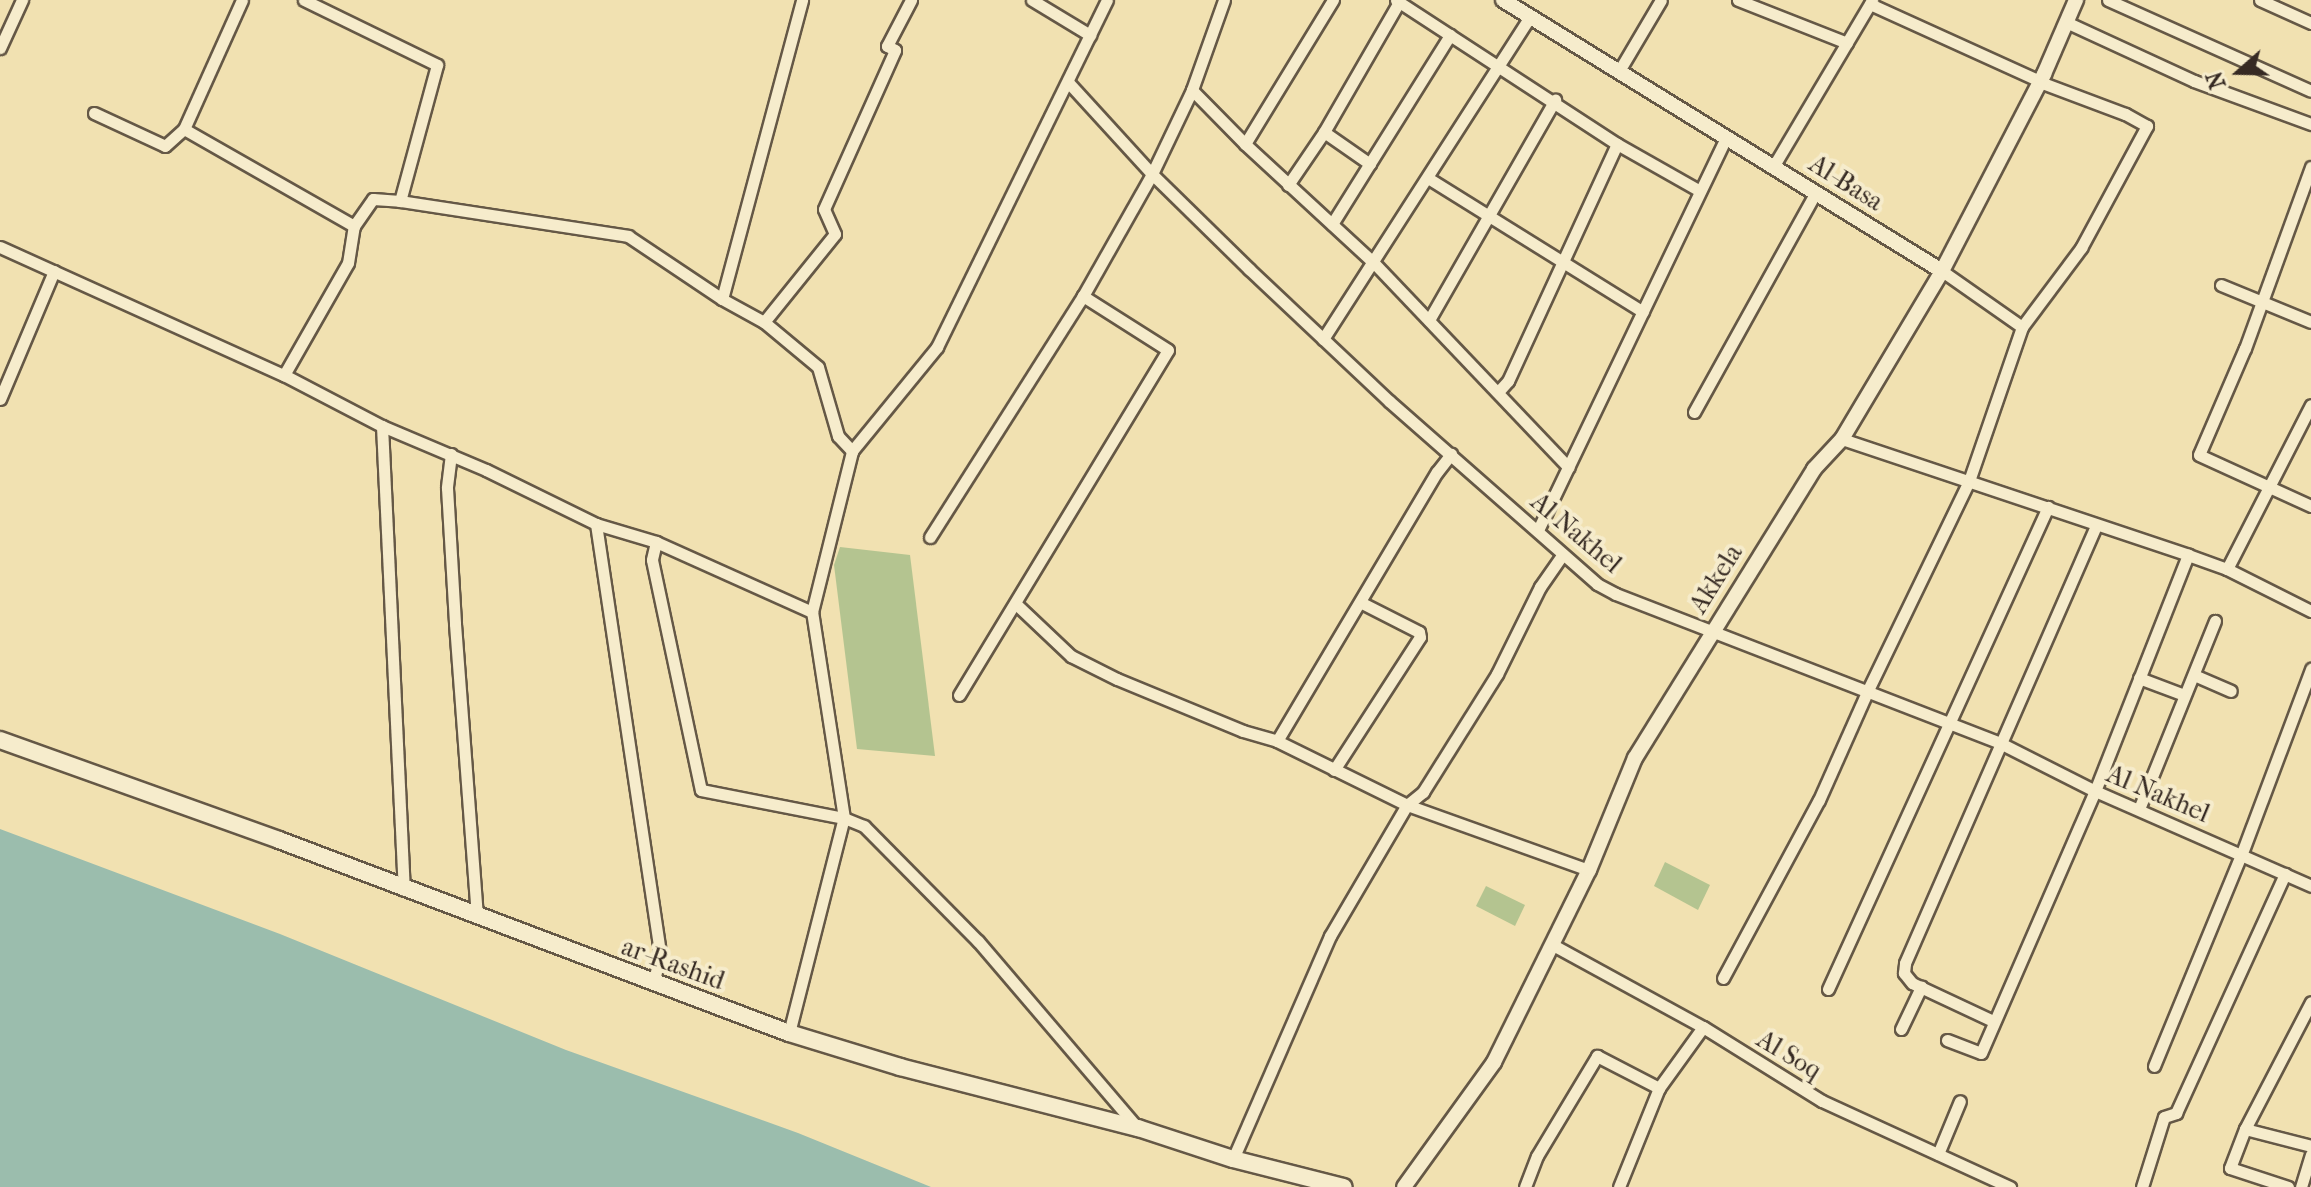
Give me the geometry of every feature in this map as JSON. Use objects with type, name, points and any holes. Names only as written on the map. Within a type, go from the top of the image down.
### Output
[{"type":"main road","name":"ar-Rashid","points":[[0,740],[789,1033],[985,1090],[1138,1128],[1233,1159],[1344,1187]]},
{"type":"street","points":[[0,48],[22,0]]},
{"type":"street","points":[[94,113],[165,146],[184,129],[242,0]]},
{"type":"street","points":[[304,0],[437,65],[400,201]]},
{"type":"street","points":[[722,299],[802,0]]},
{"type":"street","points":[[764,322],[835,234],[824,209],[895,50],[887,46],[911,0]]},
{"type":"street","points":[[1032,0],[1090,35]]},
{"type":"street","points":[[789,1033],[844,818],[812,612],[852,451],[937,347],[1107,0]]},
{"type":"street","points":[[930,537],[1083,296],[1152,174],[1192,90],[1224,0]]},
{"type":"street","points":[[1245,144],[1333,0]]},
{"type":"street","name":"Al-Basa","points":[[1503,0],[1942,271],[2022,327]]},
{"type":"street","points":[[1619,71],[1661,0]]},
{"type":"street","points":[[1738,0],[1847,43]]},
{"type":"street","name":"Akkela","points":[[1404,1187],[1494,1062],[1589,870],[1635,758],[1814,469],[1842,439],[1942,271],[2040,82],[2076,0]]},
{"type":"street","points":[[2108,0],[2311,91]]},
{"type":"street","points":[[2260,0],[2311,23]]},
{"type":"street","points":[[1288,185],[1324,132],[1397,1],[1555,100],[1617,144],[1700,191]]},
{"type":"street","points":[[1723,978],[1819,800],[1867,692],[1969,481],[2022,327],[2081,248],[2147,126],[2125,114],[2040,82],[1871,2],[1773,167]]},
{"type":"street","points":[[1323,339],[1530,17]]},
{"type":"street","points":[[2066,22],[2194,81],[2311,124]]},
{"type":"street","points":[[1332,224],[1450,35]]},
{"type":"street","name":"Al Nakhel","points":[[1068,82],[1152,174],[1323,339],[1597,584],[2000,743],[2095,791],[2242,853],[2311,886]]},
{"type":"street","points":[[1192,90],[1288,185],[1374,263],[1568,467]]},
{"type":"street","points":[[1429,320],[1555,100]]},
{"type":"street","points":[[184,129],[354,226]]},
{"type":"street","points":[[1324,132],[1370,164]]},
{"type":"street","points":[[1538,530],[1725,139]]},
{"type":"street","points":[[1498,392],[1508,381],[1617,144]]},
{"type":"street","points":[[2311,167],[2306,196],[2199,455],[2311,506]]},
{"type":"street","points":[[1428,178],[1643,312]]},
{"type":"street","points":[[1694,412],[1816,192]]},
{"type":"street","points":[[284,375],[348,263],[354,226],[373,199],[400,201],[628,236],[722,299],[764,322],[818,367],[838,436],[852,451]]},
{"type":"street","points":[[0,247],[284,375],[382,426],[451,454],[596,524],[656,542],[812,612]]},
{"type":"street","points":[[0,399],[54,271]]},
{"type":"street","points":[[2221,285],[2311,322]]},
{"type":"street","points":[[959,695],[1168,350],[1083,296]]},
{"type":"street","points":[[2227,569],[2311,405]]},
{"type":"street","points":[[382,426],[404,889]]},
{"type":"street","points":[[1842,439],[2227,569],[2311,611]]},
{"type":"street","points":[[451,454],[447,488],[477,917]]},
{"type":"street","points":[[1277,741],[1437,472],[1451,454]]},
{"type":"street","points":[[1828,989],[2048,507]]},
{"type":"street","points":[[596,524],[660,953],[654,981]]},
{"type":"street","points":[[1993,1021],[1912,983],[1904,973],[1905,963],[2096,526]]},
{"type":"street","points":[[656,542],[652,560],[701,790],[844,818],[864,826],[978,941],[1138,1128]]},
{"type":"street","points":[[1233,1159],[1330,936],[1407,805],[1423,792],[1497,674],[1540,587],[1563,554]]},
{"type":"street","points":[[1947,1040],[1981,1053],[2095,791],[2188,555]]},
{"type":"street","points":[[1334,770],[1420,637],[1419,632],[1360,602]]},
{"type":"street","points":[[1016,604],[1071,656],[1175,704],[1277,741],[1407,805],[1589,870]]},
{"type":"street","points":[[2139,809],[2215,621]]},
{"type":"street","points":[[2154,1066],[2242,853],[2311,669]]},
{"type":"street","points":[[2194,675],[2231,691]]},
{"type":"street","points":[[2139,678],[2184,695]]},
{"type":"street","points":[[2142,1187],[2164,1117],[2176,1113],[2285,874]]},
{"type":"street","name":"Al Soq","points":[[1553,945],[1703,1027],[1822,1101],[2010,1187]]},
{"type":"street","points":[[1901,1029],[1921,987]]},
{"type":"street","points":[[2288,1187],[2230,1168],[2245,1129],[2311,1002]]},
{"type":"street","points":[[1619,1187],[1659,1088],[1703,1027]]},
{"type":"street","points":[[1525,1187],[1537,1156],[1597,1056],[1659,1088]]},
{"type":"street","points":[[1938,1154],[1960,1101]]},
{"type":"street","points":[[2245,1129],[2311,1146]]},
{"type":"street","points":[[2301,1187],[2311,1155]]},
{"type":"green space","points":[[840,547],[910,555],[935,756],[857,749],[834,565]]},
{"type":"green space","points":[[1665,862],[1710,885],[1698,910],[1654,886]]},
{"type":"green space","points":[[1486,886],[1525,905],[1515,926],[1476,906]]},
{"type":"shaded area","points":[[0,829],[280,934],[566,1050],[798,1133],[931,1187],[0,1187]]}]
